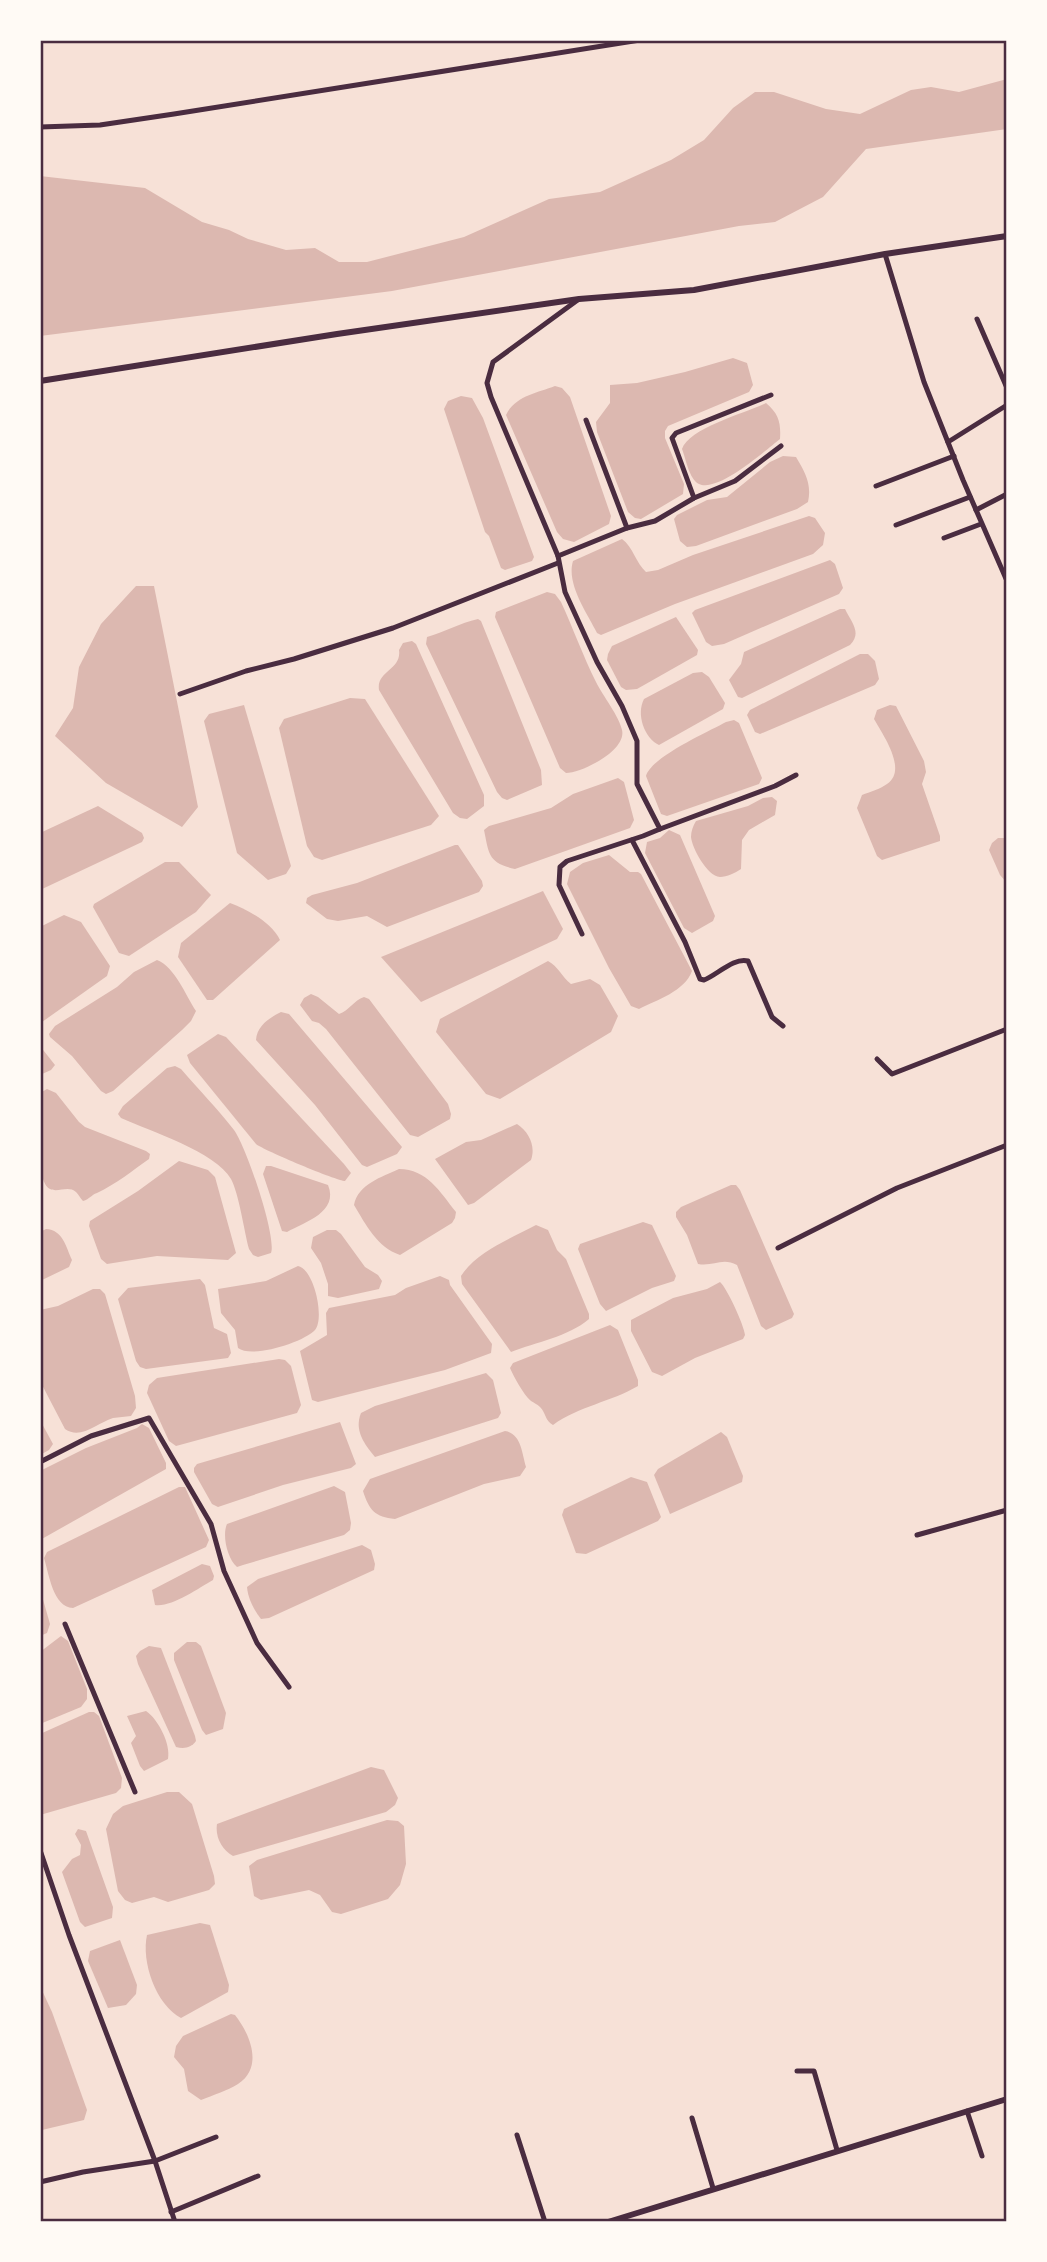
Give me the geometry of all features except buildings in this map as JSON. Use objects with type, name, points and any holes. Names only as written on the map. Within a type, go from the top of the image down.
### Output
[{"type":"street","points":[[40,127],[100,125],[640,40]]},
{"type":"street","points":[[40,381],[579,299],[694,290],[885,254],[1007,236]]},
{"type":"street","points":[[885,254],[915,356],[975,510],[1006,579]]},
{"type":"street","points":[[579,299],[493,362],[487,383],[558,560],[565,592],[637,741],[637,784],[660,829]]},
{"type":"street","points":[[977,319],[1007,388]]},
{"type":"street","points":[[694,498],[672,438],[676,433],[771,395]]},
{"type":"street","points":[[948,442],[1007,405]]},
{"type":"street","points":[[586,420],[627,528]]},
{"type":"street","points":[[180,694],[246,671],[393,628],[558,560],[627,528],[654,521],[694,498],[735,481],[781,446]]},
{"type":"street","points":[[876,486],[954,456]]},
{"type":"street","points":[[975,510],[1007,494]]},
{"type":"street","points":[[896,526],[970,497]]},
{"type":"street","points":[[944,538],[981,524]]},
{"type":"street","points":[[582,934],[559,885],[560,867],[567,861],[632,840],[775,786],[796,775]]},
{"type":"street","points":[[632,840],[685,942],[700,979],[715,975],[738,960],[747,961],[772,1017],[783,1026]]},
{"type":"street","points":[[877,1059],[892,1074],[1007,1029]]},
{"type":"street","points":[[778,1248],[897,1188],[1007,1145]]},
{"type":"street","points":[[40,1462],[91,1436],[149,1418],[211,1524],[225,1571],[257,1643],[289,1688]]},
{"type":"street","points":[[917,1535],[1007,1510]]},
{"type":"street","points":[[65,1624],[135,1792]]},
{"type":"street","points":[[40,1850],[175,2222]]},
{"type":"street","points":[[797,2071],[814,2071],[837,2150]]},
{"type":"street","points":[[608,2222],[1007,2099]]},
{"type":"street","points":[[967,2111],[982,2156]]},
{"type":"street","points":[[692,2118],[713,2188]]},
{"type":"street","points":[[517,2135],[545,2222]]},
{"type":"street","points":[[40,2182],[83,2172],[155,2161],[216,2137]]},
{"type":"street","points":[[171,2212],[258,2176]]},
{"type":"shaded area","points":[[1007,79],[1007,129],[866,149],[823,197],[775,222],[739,226],[392,291],[40,336],[40,176],[145,188],[202,222],[248,239],[286,250],[315,248],[339,262],[367,262],[464,237],[549,199],[600,192],[671,160],[704,140],[733,108],[755,92],[774,92],[826,109],[860,114],[911,90],[931,87],[959,92]]},
{"type":"shaded area","points":[[733,358],[747,363],[753,385],[749,392],[668,426],[665,438],[684,484],[683,494],[641,519],[635,518],[628,512],[597,432],[596,422],[610,403],[610,385],[637,383]]},
{"type":"shaded area","points":[[555,386],[562,388],[570,397],[611,516],[609,524],[574,542],[563,539],[557,532],[506,415],[521,399]]},
{"type":"shaded area","points":[[461,396],[472,398],[483,418],[534,557],[532,561],[505,570],[501,568],[485,532],[444,409],[448,401]]},
{"type":"shaded area","points":[[766,403],[778,419],[780,439],[729,477],[707,485],[699,484],[690,473],[682,449],[687,441],[706,428]]},
{"type":"shaded area","points":[[783,456],[796,457],[802,468],[807,478],[808,502],[797,509],[696,546],[687,547],[680,541],[674,519],[677,515],[707,500],[727,497],[770,462]]},
{"type":"shaded area","points":[[809,516],[815,518],[825,533],[823,545],[813,554],[675,604],[601,635],[597,633],[583,607],[572,579],[573,561],[622,539],[646,572]]},
{"type":"shaded area","points":[[830,560],[835,564],[843,588],[839,594],[724,644],[712,646],[706,642],[692,613],[695,610]]},
{"type":"shaded area","points":[[136,586],[154,586],[198,807],[182,827],[106,783],[55,736],[73,708],[79,667],[101,624]]},
{"type":"shaded area","points":[[547,592],[555,594],[561,602],[591,672],[622,730],[618,745],[602,759],[566,773],[560,768],[495,617],[496,612]]},
{"type":"shaded area","points":[[845,609],[855,628],[854,641],[850,645],[742,698],[738,697],[729,680],[741,664],[744,652]]},
{"type":"shaded area","points":[[676,617],[698,650],[697,655],[637,689],[626,690],[621,687],[607,660],[612,646]]},
{"type":"shaded area","points":[[478,619],[541,770],[542,785],[507,800],[497,792],[426,644],[427,637]]},
{"type":"shaded area","points":[[412,641],[416,644],[484,795],[484,806],[467,819],[453,813],[379,690],[381,679],[397,662],[403,643]]},
{"type":"shaded area","points":[[860,654],[868,654],[875,661],[879,679],[875,685],[760,734],[755,732],[747,715],[750,710]]},
{"type":"shaded area","points":[[702,672],[709,677],[725,703],[723,709],[659,745],[654,742],[641,718],[644,699],[693,673]]},
{"type":"shaded area","points":[[350,698],[365,699],[439,816],[431,825],[322,860],[314,857],[307,846],[279,728],[284,719]]},
{"type":"shaded area","points":[[244,705],[291,866],[286,874],[268,880],[237,853],[204,721],[209,714]]},
{"type":"shaded area","points":[[890,705],[896,706],[924,761],[926,772],[922,784],[940,841],[882,860],[877,856],[857,808],[862,795],[884,786],[893,778],[895,770],[892,752],[874,719],[877,710]]},
{"type":"shaded area","points":[[734,720],[739,723],[762,778],[759,784],[667,816],[661,814],[646,776],[650,769],[681,746]]},
{"type":"shaded area","points":[[618,778],[624,782],[634,820],[630,828],[515,869],[499,864],[491,856],[484,830],[489,826],[551,808],[573,794]]},
{"type":"shaded area","points":[[772,797],[777,801],[775,815],[749,830],[742,840],[741,869],[723,877],[710,872],[692,842],[691,833],[696,821]]},
{"type":"shaded area","points":[[98,806],[142,833],[142,842],[40,890],[40,833]]},
{"type":"shaded area","points":[[669,830],[680,835],[715,916],[713,921],[692,933],[684,928],[645,853],[647,842],[660,838]]},
{"type":"shaded area","points":[[998,838],[1007,838],[1007,883],[1000,875],[989,850]]},
{"type":"shaded area","points":[[458,845],[482,881],[483,886],[479,892],[387,927],[367,916],[338,921],[327,919],[306,903],[307,898],[312,895],[357,883]]},
{"type":"shaded area","points":[[609,855],[630,872],[641,874],[692,971],[677,989],[639,1009],[631,1006],[609,968],[567,884],[570,872],[583,863]]},
{"type":"shaded area","points":[[165,862],[179,862],[211,895],[196,912],[129,956],[119,953],[93,907],[94,904]]},
{"type":"shaded area","points":[[543,891],[563,929],[557,939],[421,1002],[381,957]]},
{"type":"shaded area","points":[[230,903],[265,922],[280,940],[213,1000],[207,1000],[178,957],[181,943]]},
{"type":"shaded area","points":[[64,915],[81,922],[110,966],[107,976],[42,1022],[40,927]]},
{"type":"shaded area","points":[[157,960],[175,975],[196,1011],[182,1030],[113,1091],[106,1094],[49,1034],[55,1026],[117,987],[134,972]]},
{"type":"shaded area","points":[[548,961],[571,984],[590,979],[600,985],[618,1016],[611,1032],[500,1099],[486,1094],[436,1032],[440,1019]]},
{"type":"shaded area","points":[[311,994],[339,1014],[360,998],[369,999],[448,1104],[450,1119],[418,1137],[410,1135],[326,1029],[312,1021],[300,1005],[304,998]]},
{"type":"shaded area","points":[[281,1012],[289,1014],[402,1147],[397,1154],[367,1167],[362,1165],[315,1105],[256,1040],[261,1027]]},
{"type":"shaded area","points":[[218,1034],[226,1037],[344,1164],[351,1173],[345,1181],[300,1165],[256,1144],[190,1063],[187,1055]]},
{"type":"shaded area","points":[[40,1046],[55,1065],[40,1075]]},
{"type":"shaded area","points":[[175,1066],[181,1069],[215,1107],[239,1139],[265,1211],[272,1244],[271,1253],[258,1257],[249,1249],[236,1194],[231,1179],[223,1169],[197,1151],[121,1118],[118,1114],[123,1106],[167,1068]]},
{"type":"shaded area","points":[[47,1089],[56,1093],[85,1127],[146,1151],[150,1154],[149,1159],[83,1201],[73,1190],[50,1189],[42,1173],[39,1145],[40,1093]]},
{"type":"shaded area","points":[[517,1124],[530,1140],[533,1150],[531,1160],[468,1205],[435,1159],[466,1142],[481,1140]]},
{"type":"shaded area","points":[[179,1161],[208,1170],[215,1177],[236,1253],[228,1260],[157,1256],[107,1264],[101,1259],[89,1226],[90,1221]]},
{"type":"shaded area","points":[[266,1166],[328,1185],[329,1202],[325,1209],[303,1224],[287,1232],[282,1231],[263,1174]]},
{"type":"shaded area","points":[[399,1169],[425,1177],[456,1212],[452,1223],[400,1255],[379,1241],[354,1205],[366,1186]]},
{"type":"shaded area","points":[[736,1185],[740,1190],[794,1314],[792,1318],[766,1330],[761,1326],[737,1265],[727,1262],[698,1264],[687,1235],[676,1217],[676,1212],[681,1207]]},
{"type":"shaded area","points":[[643,1222],[652,1225],[676,1276],[674,1281],[652,1288],[606,1311],[600,1304],[578,1249],[580,1244]]},
{"type":"shaded area","points":[[536,1225],[548,1230],[557,1250],[566,1259],[589,1319],[562,1335],[511,1352],[462,1284],[461,1276],[476,1259]]},
{"type":"shaded area","points":[[46,1229],[60,1236],[72,1260],[69,1267],[40,1281],[40,1232]]},
{"type":"shaded area","points":[[327,1230],[336,1230],[341,1234],[365,1267],[378,1275],[382,1281],[379,1289],[338,1298],[328,1296],[328,1284],[321,1263],[311,1248],[313,1237]]},
{"type":"shaded area","points":[[298,1266],[309,1276],[316,1295],[319,1315],[315,1330],[278,1348],[254,1352],[238,1348],[235,1330],[221,1313],[218,1289],[266,1281]]},
{"type":"shaded area","points":[[440,1276],[449,1280],[492,1344],[491,1353],[445,1370],[318,1402],[312,1400],[300,1351],[327,1335],[326,1313],[329,1308],[395,1295],[406,1288]]},
{"type":"shaded area","points":[[200,1279],[205,1285],[214,1328],[227,1334],[231,1353],[228,1358],[146,1369],[140,1367],[118,1299],[128,1288]]},
{"type":"shaded area","points":[[720,1282],[738,1315],[744,1330],[743,1339],[695,1358],[662,1376],[652,1372],[631,1331],[631,1320],[673,1298],[707,1289]]},
{"type":"shaded area","points":[[93,1289],[100,1289],[105,1294],[135,1396],[136,1408],[131,1416],[113,1418],[77,1433],[65,1429],[40,1381],[40,1310],[58,1306]]},
{"type":"shaded area","points":[[610,1325],[618,1330],[638,1386],[573,1413],[553,1425],[540,1407],[525,1394],[510,1368],[513,1363]]},
{"type":"shaded area","points":[[285,1360],[291,1366],[301,1405],[297,1413],[176,1446],[169,1441],[147,1393],[149,1385],[157,1378]]},
{"type":"shaded area","points":[[486,1373],[493,1380],[501,1413],[498,1418],[375,1457],[364,1442],[359,1431],[361,1413],[375,1406]]},
{"type":"shaded area","points":[[40,1420],[53,1444],[40,1455]]},
{"type":"shaded area","points":[[340,1422],[356,1464],[351,1468],[283,1485],[218,1507],[212,1504],[194,1472],[197,1464]]},
{"type":"shaded area","points":[[142,1424],[149,1428],[166,1463],[166,1469],[40,1540],[40,1471]]},
{"type":"shaded area","points":[[505,1431],[514,1436],[520,1444],[526,1467],[520,1476],[484,1484],[395,1519],[378,1514],[368,1503],[363,1491],[370,1479]]},
{"type":"shaded area","points":[[721,1432],[727,1437],[743,1476],[742,1482],[670,1514],[654,1475],[658,1469]]},
{"type":"shaded area","points":[[631,1477],[647,1482],[661,1517],[658,1521],[586,1554],[576,1553],[562,1515],[564,1509]]},
{"type":"shaded area","points":[[334,1486],[345,1492],[351,1523],[350,1530],[344,1535],[237,1567],[233,1563],[225,1540],[227,1524]]},
{"type":"shaded area","points":[[179,1487],[185,1487],[209,1540],[206,1547],[73,1608],[61,1602],[53,1589],[44,1558],[47,1552]]},
{"type":"shaded area","points":[[362,1545],[371,1550],[374,1570],[269,1618],[261,1619],[256,1612],[247,1587],[258,1579]]},
{"type":"shaded area","points":[[202,1564],[210,1566],[213,1580],[176,1601],[155,1605],[152,1590]]},
{"type":"shaded area","points":[[40,1589],[50,1624],[47,1633],[40,1636]]},
{"type":"shaded area","points":[[61,1636],[68,1641],[87,1689],[87,1699],[81,1707],[40,1724],[40,1652]]},
{"type":"shaded area","points":[[187,1642],[196,1642],[201,1646],[226,1713],[223,1729],[206,1735],[174,1660],[174,1653]]},
{"type":"shaded area","points":[[149,1646],[161,1648],[195,1736],[196,1741],[190,1747],[176,1747],[138,1664],[136,1656]]},
{"type":"shaded area","points":[[146,1711],[163,1732],[168,1746],[168,1759],[144,1771],[131,1743],[136,1736],[127,1716]]},
{"type":"shaded area","points":[[89,1712],[99,1716],[122,1778],[121,1788],[116,1793],[40,1815],[40,1734]]},
{"type":"shaded area","points":[[371,1767],[384,1770],[398,1798],[395,1805],[386,1812],[233,1856],[220,1843],[217,1824]]},
{"type":"shaded area","points":[[167,1792],[179,1792],[192,1804],[215,1884],[209,1890],[168,1902],[154,1897],[132,1903],[125,1900],[118,1891],[106,1829],[113,1814],[123,1806]]},
{"type":"shaded area","points":[[387,1820],[398,1821],[404,1826],[406,1864],[400,1885],[388,1899],[341,1914],[332,1912],[320,1895],[309,1890],[261,1900],[254,1896],[249,1866],[257,1860]]},
{"type":"shaded area","points":[[78,1829],[86,1831],[113,1907],[112,1918],[85,1927],[80,1922],[62,1872],[72,1859],[80,1855],[81,1845],[75,1834]]},
{"type":"shaded area","points":[[200,1923],[210,1925],[229,1985],[228,1992],[181,2018],[164,2003],[152,1982],[146,1958],[147,1935]]},
{"type":"shaded area","points":[[120,1940],[137,1985],[136,1994],[126,2005],[108,2008],[88,1961],[90,1951]]},
{"type":"shaded area","points":[[40,1986],[87,2110],[84,2120],[42,2130]]},
{"type":"shaded area","points":[[231,2014],[241,2023],[249,2041],[252,2050],[251,2069],[238,2084],[201,2100],[188,2091],[184,2069],[174,2057],[176,2046],[183,2036]]}]
